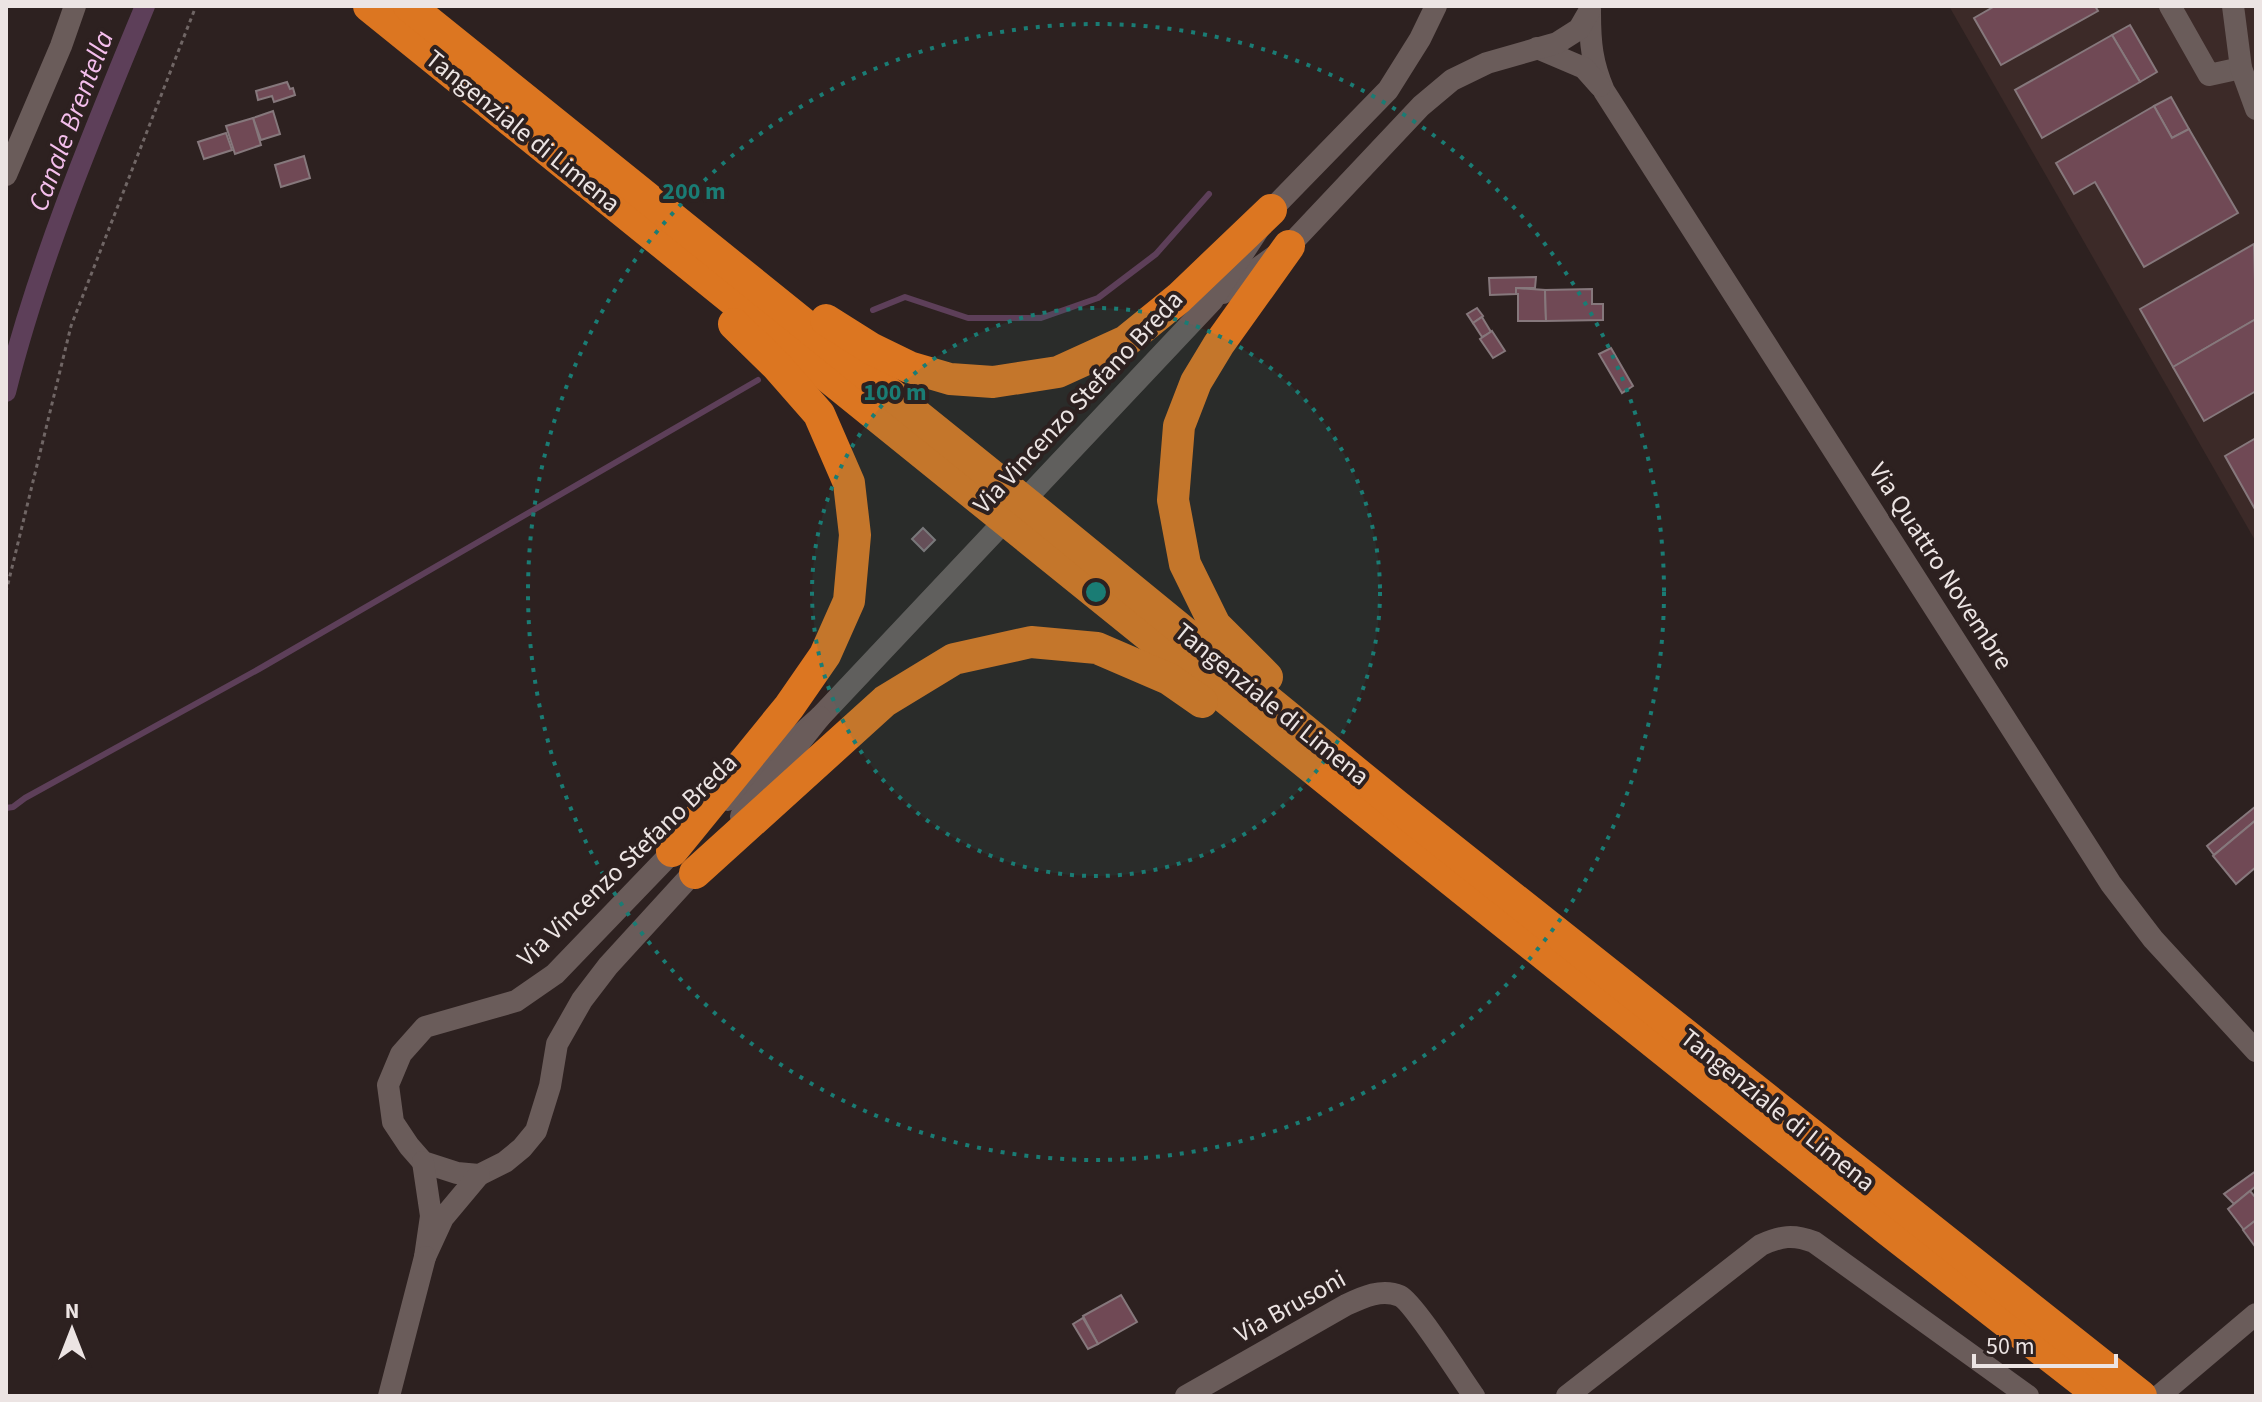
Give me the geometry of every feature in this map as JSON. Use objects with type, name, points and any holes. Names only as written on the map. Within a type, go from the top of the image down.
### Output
[{"type":"highway","name":"Tangenziale di Limena","points":[[369,6],[573,155],[998,497],[1420,855],[1888,1230],[2101,1396]]},
{"type":"highway","name":"Tangenziale di Limena","points":[[409,6],[573,155]]},
{"type":"highway","points":[[573,155],[655,190],[824,320],[872,349],[909,367],[950,379],[993,382],[1058,372],[1126,341],[1179,298],[1271,210]]},
{"type":"highway","points":[[573,155],[628,233],[728,319],[776,365],[819,414],[849,483],[855,535],[849,601],[825,655],[789,707],[672,851]]},
{"type":"highway","points":[[1289,246],[1219,344],[1196,382],[1179,426],[1173,500],[1185,564],[1215,625],[1397,806]]},
{"type":"highway","name":"Tangenziale di Limena","points":[[1031,525],[1397,806],[2145,1395]]},
{"type":"highway","points":[[695,873],[885,701],[954,659],[1031,642],[1097,648],[1169,679],[1247,734],[1327,797],[1420,855]]},
{"type":"street","points":[[6,175],[75,6]]},
{"type":"street","name":"Via Vincenzo Stefano Breda","points":[[389,1396],[425,1257],[431,1216],[423,1162],[393,1122],[388,1085],[401,1054],[425,1027],[516,1001],[555,974],[672,851],[820,717],[1212,301],[1271,210],[1388,90],[1420,39],[1436,6]]},
{"type":"street","points":[[2170,6],[2209,75],[2241,68]]},
{"type":"street","points":[[2233,6],[2241,68],[2256,109]]},
{"type":"street","name":"Via Vincenzo Stefano Breda","points":[[1212,301],[1289,246],[1421,106],[1452,80],[1487,63],[1557,43],[1579,29],[1591,9]]},
{"type":"street","name":"Via Quattro Novembre","points":[[1591,9],[1590,45],[1594,68],[1604,91]]},
{"type":"street","name":"Via Quattro Novembre","points":[[1537,48],[1584,68],[1604,91],[2111,884],[2153,939],[2256,1051]]},
{"type":"street","name":"Via Vincenzo Stefano Breda","points":[[425,1257],[443,1218],[479,1175],[505,1162],[536,1131],[550,1086],[557,1044],[582,1000],[608,966],[695,873],[820,717]]},
{"type":"street","points":[[423,1162],[457,1173],[479,1175]]},
{"type":"street","points":[[1567,1396],[1761,1245],[1779,1237],[1798,1236],[1814,1242],[2028,1396]]},
{"type":"street","name":"Via Brusoni","points":[[1186,1396],[1346,1305],[1370,1294],[1388,1293],[1402,1297],[1416,1312],[1474,1396]]},
{"type":"street","points":[[2145,1395],[2256,1314]]},
{"type":"path","points":[[6,592],[71,326],[196,6]]},
{"type":"shaded area","points":[[1949,6],[2256,6],[2256,542]]},
{"type":"building","points":[[1995,6],[2095,6],[2098,11],[2001,65],[1974,18]]},
{"type":"building","points":[[2130,25],[2157,72],[2140,82],[2112,35]]},
{"type":"building","points":[[2112,35],[2140,82],[2042,138],[2015,90]]},
{"type":"building","points":[[287,82],[295,95],[274,102],[272,96],[258,100],[256,91]]},
{"type":"building","points":[[2171,97],[2189,129],[2172,138],[2154,106]]},
{"type":"building","points":[[2154,106],[2172,138],[2189,129],[2238,213],[2144,267],[2095,182],[2074,194],[2056,163]]},
{"type":"building","points":[[273,111],[280,134],[261,140],[253,118]]},
{"type":"building","points":[[253,118],[261,145],[235,154],[226,126]]},
{"type":"building","points":[[226,133],[232,150],[204,159],[198,142]]},
{"type":"building","points":[[304,156],[310,178],[281,187],[275,165]]},
{"type":"building","points":[[2254,244],[2256,319],[2173,367],[2140,309]]},
{"type":"building","points":[[1536,277],[1535,288],[1516,288],[1516,294],[1490,295],[1489,278]]},
{"type":"building","points":[[1516,288],[1545,290],[1546,321],[1518,321]]},
{"type":"building","points":[[1592,289],[1592,304],[1603,304],[1603,320],[1546,321],[1545,290]]},
{"type":"building","points":[[1477,308],[1483,316],[1473,323],[1467,314]]},
{"type":"building","points":[[1482,317],[1491,332],[1482,337],[1473,323]]},
{"type":"building","points":[[2256,319],[2256,391],[2204,421],[2173,367]]},
{"type":"building","points":[[1492,331],[1505,351],[1493,358],[1480,339]]},
{"type":"building","points":[[1611,348],[1633,386],[1622,393],[1599,354]]},
{"type":"building","points":[[2256,438],[2256,511],[2225,456]]},
{"type":"building","points":[[923,528],[935,540],[924,551],[912,539]]},
{"type":"building","points":[[2256,806],[2256,820],[2214,855],[2207,846]]},
{"type":"building","points":[[2256,820],[2256,867],[2236,884],[2213,856]]},
{"type":"building","points":[[2256,1171],[2256,1186],[2234,1204],[2224,1194]]},
{"type":"building","points":[[2250,1191],[2256,1198],[2256,1220],[2244,1230],[2228,1209]]},
{"type":"building","points":[[2256,1220],[2256,1243],[2254,1245],[2243,1230]]},
{"type":"building","points":[[1121,1295],[1137,1322],[1098,1344],[1083,1316]]},
{"type":"building","points":[[1083,1318],[1098,1344],[1088,1349],[1073,1324]]},
{"type":"waterway","name":"Canale Brentella","points":[[6,392],[51,245],[145,6]]},
{"type":"waterway","points":[[873,310],[905,297],[968,318],[1041,318],[1098,298],[1156,254],[1209,194]]},
{"type":"waterway","points":[[6,808],[13,807],[259,669],[758,380]]}]
